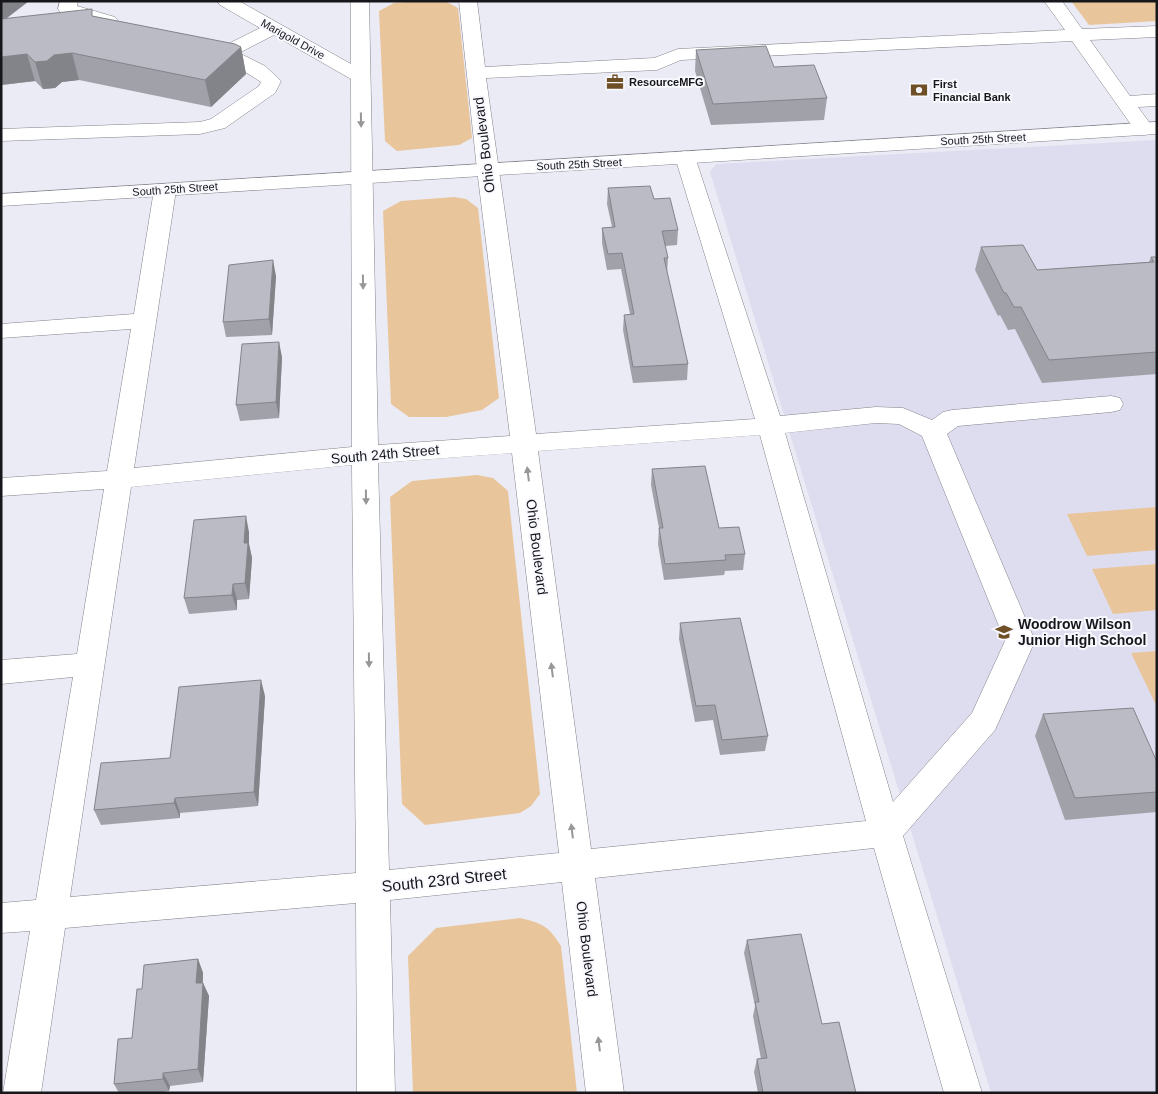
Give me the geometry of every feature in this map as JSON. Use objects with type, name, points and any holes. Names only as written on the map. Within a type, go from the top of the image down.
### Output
[{"type":"street","points":[[69,1],[68,10],[124,24]]},
{"type":"street","name":"Marigold Drive","points":[[226,1],[361,77]]},
{"type":"street","points":[[360,1],[365,455],[376,1093]]},
{"type":"street","name":"Ohio Boulevard","points":[[468,1],[487,169],[524,443],[605,1093]]},
{"type":"street","points":[[1053,1],[1124,102],[1150,129]]},
{"type":"street","points":[[223,54],[274,28]]},
{"type":"street","points":[[476,73],[657,64],[678,55],[1157,31]]},
{"type":"street","points":[[1,135],[200,128],[218,124],[268,89],[271,81],[264,74],[223,54],[196,45]]},
{"type":"street","points":[[1124,102],[1157,100]]},
{"type":"street","name":"South 25th Street","points":[[1,200],[1150,129]]},
{"type":"street","points":[[685,157],[770,426],[886,833],[963,1093]]},
{"type":"street","points":[[22,1093],[165,190]]},
{"type":"street","points":[[1,331],[145,321]]},
{"type":"street","points":[[886,833],[984,721],[1020,641],[932,431],[952,418],[1112,404]]},
{"type":"street","name":"South 24th Street","points":[[1,487],[120,479],[365,455],[770,426],[876,416],[903,416],[932,431]]},
{"type":"street","points":[[1,672],[90,664]]},
{"type":"street","name":"South 23rd Street","points":[[1,918],[372,887],[886,833]]},
{"type":"shaded area","points":[[445,1],[458,8],[472,138],[459,145],[397,151],[385,141],[379,11],[394,3]]},
{"type":"shaded area","points":[[1071,1],[1157,1],[1157,21],[1089,25]]},
{"type":"shaded area","name":"Woodrow Wilson Junior High School","points":[[1157,140],[1157,1093],[991,1093],[710,172],[716,164]]},
{"type":"shaded area","points":[[454,197],[466,199],[478,208],[499,398],[482,410],[446,417],[409,417],[391,404],[383,211],[401,201]]},
{"type":"shaded area","points":[[477,475],[493,478],[508,491],[540,794],[531,806],[520,813],[425,825],[402,804],[390,497],[412,481]]},
{"type":"shaded area","points":[[1157,507],[1157,550],[1087,556],[1067,514]]},
{"type":"shaded area","points":[[1157,564],[1157,610],[1113,614],[1092,569]]},
{"type":"shaded area","points":[[1157,651],[1157,703],[1155,703],[1131,653]]},
{"type":"shaded area","points":[[520,918],[545,927],[561,946],[577,1093],[413,1093],[408,956],[436,928]]},
{"type":"building","points":[[92,9],[92,16],[235,44],[241,47],[205,80],[72,53],[54,55],[47,61],[35,62],[27,54],[1,57],[1,19]]},
{"type":"building","points":[[766,46],[774,67],[814,65],[827,98],[713,104],[696,50]]},
{"type":"building","points":[[650,186],[654,199],[670,198],[678,230],[662,231],[668,258],[664,258],[688,364],[633,367],[624,315],[634,314],[622,253],[608,254],[602,228],[615,227],[608,188]]},
{"type":"building","points":[[1023,245],[1037,270],[1154,262],[1151,257],[1157,257],[1157,352],[1049,360],[1021,307],[1014,307],[1006,293],[1004,293],[981,247]]},
{"type":"building","points":[[273,260],[269,319],[223,322],[229,265]]},
{"type":"building","points":[[279,342],[276,402],[236,405],[242,344]]},
{"type":"building","points":[[705,466],[719,528],[739,527],[745,554],[725,555],[726,560],[665,564],[659,528],[663,528],[652,469]]},
{"type":"building","points":[[246,516],[244,543],[248,543],[245,583],[233,584],[232,595],[184,598],[194,520]]},
{"type":"building","points":[[740,618],[768,736],[722,740],[715,705],[696,706],[680,623]]},
{"type":"building","points":[[261,680],[254,792],[175,798],[174,803],[94,810],[101,763],[170,758],[179,687]]},
{"type":"building","points":[[1133,708],[1157,762],[1157,792],[1075,798],[1043,714]]},
{"type":"building","points":[[801,934],[822,1024],[839,1022],[856,1093],[763,1093],[757,1059],[767,1058],[755,1002],[759,1002],[747,940]]},
{"type":"building","points":[[198,959],[196,983],[203,983],[198,1069],[163,1073],[163,1079],[114,1084],[118,1039],[132,1038],[137,989],[142,989],[144,965]]},
{"type":"place","name":"ResourceMFG","points":[[615,82]]},
{"type":"place","name":"First Financial Bank","points":[[919,90]]},
{"type":"place","name":"Woodrow Wilson Junior High School","points":[[1004,632]]}]
